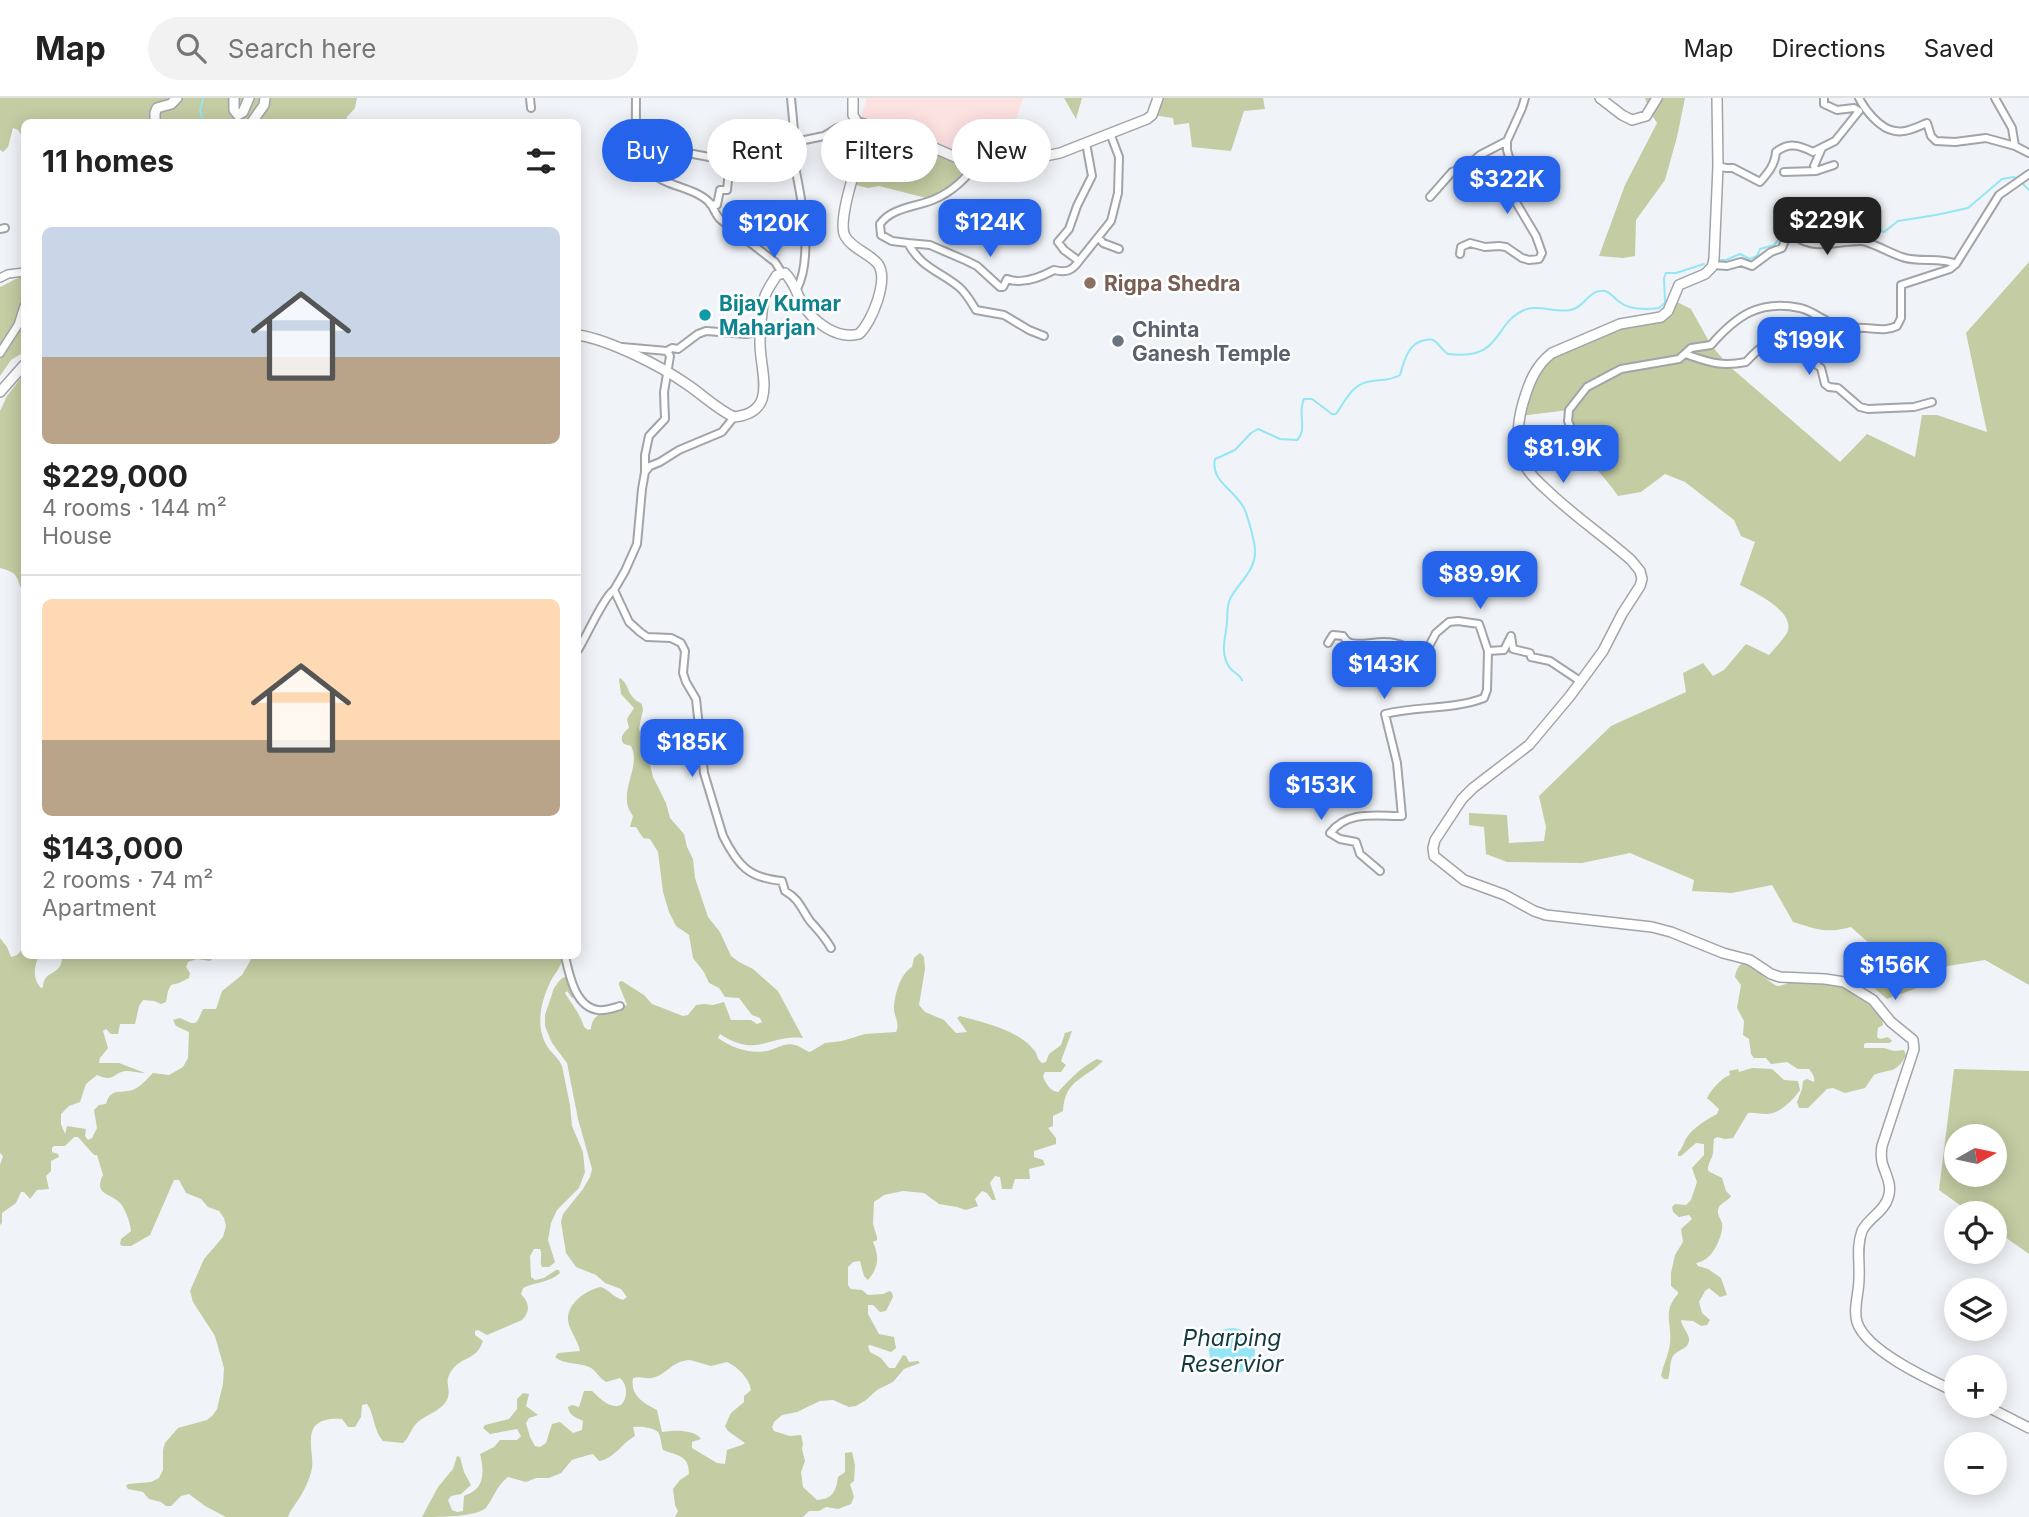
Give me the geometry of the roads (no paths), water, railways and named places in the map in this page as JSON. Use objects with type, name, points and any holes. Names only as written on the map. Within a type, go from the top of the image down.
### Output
[{"type":"main road","points":[[155,119],[157,107],[171,104],[177,98]]},
{"type":"main road","points":[[234,98],[234,110],[238,114],[243,112],[249,98]]},
{"type":"main road","points":[[254,119],[264,105],[265,98]]},
{"type":"main road","points":[[853,98],[855,119]]},
{"type":"main road","points":[[1051,155],[1147,119],[1152,115],[1157,98]]},
{"type":"main road","points":[[1600,98],[1632,120],[1646,116],[1657,98]]},
{"type":"main road","points":[[1717,98],[1718,166],[1713,265],[1705,274],[1679,285],[1668,311],[1661,317],[1620,324],[1552,353],[1542,360],[1536,368],[1520,416],[1518,434],[1526,467],[1563,506],[1631,560],[1640,572],[1640,586],[1602,651],[1549,724],[1530,745],[1462,799],[1435,840],[1434,856],[1464,880],[1505,895],[1546,915],[1652,927],[1750,960],[1780,977],[1844,982],[1873,1000],[1891,1022],[1913,1040],[1911,1060],[1882,1146],[1881,1159],[1890,1188],[1888,1198],[1884,1208],[1863,1230],[1859,1242],[1857,1323],[1872,1343],[1944,1387]]},
{"type":"main road","points":[[581,336],[615,346],[667,372],[734,417],[752,412],[763,399],[763,301],[777,275],[782,272],[790,278],[808,311],[827,329],[852,336],[859,334],[869,321],[882,275],[879,266],[845,238],[842,229],[851,182]]},
{"type":"main road","points":[[0,392],[21,368]]},
{"type":"main road","points":[[2007,1417],[2029,1428]]},
{"type":"street","points":[[530,98],[531,108]]},
{"type":"street","points":[[636,98],[639,153],[643,162],[658,177],[697,194],[710,204],[720,220],[775,262],[782,272]]},
{"type":"street","points":[[791,98],[791,119]]},
{"type":"street","points":[[1460,254],[1461,247],[1470,243],[1485,247],[1506,247],[1529,260],[1539,259],[1542,253],[1536,236],[1514,200],[1514,171],[1507,150],[1507,141],[1525,98]]},
{"type":"street","points":[[1824,98],[1824,104],[1837,110],[1847,107],[1861,108],[1894,131],[1907,131],[1927,123],[1931,136],[1936,141],[1955,142],[1986,138],[2029,153]]},
{"type":"street","points":[[1718,166],[1733,168],[1760,182],[1776,161],[1776,152],[1783,146],[1800,145],[1813,152],[1835,141],[1861,108],[1859,98]]},
{"type":"street","points":[[1995,98],[2012,128],[2015,146]]},
{"type":"street","points":[[962,182],[932,200],[890,214],[880,224],[881,234],[892,241],[930,245],[967,261],[977,266],[1000,287],[1003,287],[1007,279],[1021,282],[1029,278],[1036,279],[1054,270],[1068,271],[1111,221],[1118,193],[1119,157],[1110,133]]},
{"type":"street","points":[[1430,197],[1452,172],[1507,141]]},
{"type":"street","points":[[1079,261],[1058,242],[1069,229],[1091,176],[1086,143]]},
{"type":"street","points":[[1816,171],[1814,166],[1822,148]]},
{"type":"street","points":[[1784,172],[1816,171],[1834,165]]},
{"type":"street","points":[[1573,432],[1568,421],[1569,410],[1587,387],[1621,369],[1679,359],[1691,348],[1711,345],[1729,325],[1756,308],[1799,307],[1833,324],[1849,327],[1889,330],[1898,326],[1901,318],[1901,285],[1950,269],[1956,264],[1999,195],[2029,174]]},
{"type":"street","points":[[710,204],[717,205],[720,190],[727,190],[728,182]]},
{"type":"street","points":[[797,289],[805,254],[799,182]]},
{"type":"street","points":[[1713,265],[1741,262],[1752,266],[1771,252],[1782,248],[1786,238],[1792,235],[1809,243],[1865,241],[1904,258],[1956,264]]},
{"type":"street","points":[[1099,238],[1103,243],[1119,248]]},
{"type":"street","points":[[908,243],[921,262],[957,285],[976,310],[1004,314],[1044,336]]},
{"type":"street","points":[[0,278],[21,272]]},
{"type":"street","points":[[0,353],[21,316]]},
{"type":"street","points":[[615,346],[667,351],[678,349],[706,331],[746,334],[761,331]]},
{"type":"street","points":[[1685,354],[1729,366],[1746,362],[1757,349],[1773,341],[1784,341],[1792,344],[1799,353],[1821,368],[1825,384],[1838,388],[1860,407],[1914,407],[1933,402]]},
{"type":"street","points":[[581,646],[592,622],[625,571],[637,544],[649,436],[665,419],[664,392],[670,356],[667,351]]},
{"type":"street","points":[[645,472],[650,466],[679,450],[722,432],[734,417]]},
{"type":"street","points":[[614,590],[629,622],[640,632],[647,637],[671,638],[681,643],[685,651],[683,673],[696,699],[704,773],[728,845],[751,874],[782,881],[785,891],[796,898],[812,922],[821,930],[831,948]]},
{"type":"street","points":[[1328,643],[1333,635],[1343,636],[1347,642],[1353,644],[1386,642],[1424,652],[1429,649],[1436,633],[1450,622],[1458,621],[1479,624],[1488,651],[1487,690],[1483,698],[1462,705],[1404,709],[1385,714],[1398,764],[1402,816],[1351,817],[1337,824],[1330,833],[1340,839],[1356,842],[1360,854],[1380,871]]},
{"type":"street","points":[[1488,651],[1504,650],[1511,636],[1513,649],[1530,653],[1535,659],[1550,661],[1580,681]]},
{"type":"street","points":[[566,959],[574,988],[587,1006],[595,1010],[620,1006]]},
{"type":"water","name":"Pharping Reservior","points":[[1232,1328],[1241,1329],[1248,1335],[1254,1342],[1254,1360],[1248,1367],[1241,1373],[1232,1374],[1223,1373],[1216,1367],[1210,1360],[1209,1351],[1210,1342],[1216,1335],[1223,1329]]},
{"type":"waterway","points":[[203,98],[200,112],[203,119]]},
{"type":"waterway","points":[[1720,260],[1740,254],[1750,259],[1757,256],[1760,249],[1774,245],[1785,232],[1802,232],[1829,220],[1868,216],[1875,220],[1884,232],[1898,221],[1968,208],[2002,179],[2014,177],[2018,180]]},
{"type":"waterway","points":[[2022,183],[2029,190]]},
{"type":"waterway","points":[[1242,680],[1228,665],[1224,644],[1229,600],[1251,569],[1255,549],[1244,508],[1216,473],[1215,459],[1235,450],[1258,429],[1280,439],[1297,440],[1302,431],[1304,399],[1312,399],[1332,414],[1336,414],[1359,385],[1400,375],[1408,353],[1419,342],[1433,340],[1448,354],[1466,355],[1479,352],[1496,339],[1508,322],[1527,309],[1570,310],[1600,291],[1611,294],[1622,304],[1632,308],[1659,308],[1665,303],[1666,273],[1676,273],[1704,264]]},
{"type":"place","name":"Rigpa Shedra","points":[[1090,283]]},
{"type":"place","name":"Bijay Kumar Maharjan","points":[[705,315]]},
{"type":"place","name":"Chinta Ganesh Temple","points":[[1118,341]]}]
